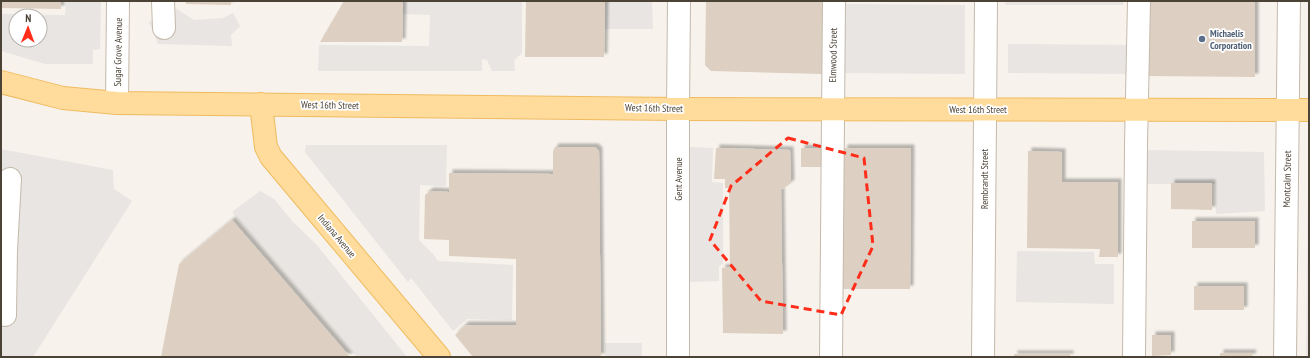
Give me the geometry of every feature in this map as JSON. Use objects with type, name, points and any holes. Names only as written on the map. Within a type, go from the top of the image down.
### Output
[{"type":"main road","name":"West 16th Street","points":[[1,82],[63,98],[117,103],[984,110],[1299,110]]},
{"type":"main road","name":"Indiana Avenue","points":[[261,104],[266,147],[271,157],[439,357]]},
{"type":"street","name":"Sugar Grove Avenue","points":[[117,103],[118,1]]},
{"type":"street","points":[[164,1],[164,28]]},
{"type":"street","name":"Gent Avenue","points":[[678,357],[679,1]]},
{"type":"street","name":"Elmwood Street","points":[[831,357],[834,1]]},
{"type":"street","name":"Rembrandt Street","points":[[983,357],[986,1]]},
{"type":"street","points":[[1134,357],[1136,110],[1139,1]]},
{"type":"street","name":"Montcalm Street","points":[[1285,357],[1299,110],[1289,1]]},
{"type":"street","points":[[5,315],[6,250],[10,179]]},
{"type":"highlighted area","points":[[788,138],[864,158],[873,246],[841,315],[761,301],[710,240],[731,186]]},
{"type":"shaded area","points":[[66,1],[101,1],[100,49],[93,50],[93,64],[45,64],[1,51],[1,14],[8,14],[8,48],[48,48],[48,15],[65,15]]},
{"type":"shaded area","points":[[403,1],[522,1],[522,53],[514,60],[515,71],[492,71],[487,60],[482,59],[482,71],[318,71],[319,45],[429,46],[430,15],[402,14]]},
{"type":"shaded area","points":[[605,1],[652,1],[653,29],[605,29]]},
{"type":"shaded area","points":[[1005,1],[1123,1],[1123,5],[1005,5]]},
{"type":"shaded area","points":[[844,4],[965,5],[965,74],[843,73]]},
{"type":"shaded area","points":[[177,9],[194,20],[223,18],[233,13],[240,26],[231,35],[232,46],[158,44],[149,22]]},
{"type":"shaded area","points":[[1008,44],[1132,45],[1132,74],[1008,73]]},
{"type":"shaded area","points":[[306,145],[447,145],[446,186],[420,185],[419,240],[438,261],[513,265],[512,320],[467,319],[453,331],[411,278],[408,282],[305,152]]},
{"type":"shaded area","points":[[688,147],[713,148],[712,182],[723,183],[723,264],[719,266],[719,281],[689,282]]},
{"type":"shaded area","points":[[1,149],[113,170],[114,189],[132,201],[33,357],[1,357]]},
{"type":"shaded area","points":[[1146,150],[1264,152],[1265,211],[1216,214],[1215,184],[1145,184]]},
{"type":"shaded area","points":[[1308,188],[1309,357],[1306,357]]},
{"type":"shaded area","points":[[260,191],[274,199],[293,222],[316,244],[407,357],[357,357],[232,212]]},
{"type":"shaded area","points":[[1017,251],[1094,252],[1095,264],[1114,264],[1114,304],[1016,302]]},
{"type":"shaded area","points":[[605,343],[642,343],[642,357],[605,357]]},
{"type":"building","points":[[1,1],[61,1],[61,9],[1,8]]},
{"type":"building","points":[[185,1],[231,1],[231,5],[186,4]]},
{"type":"building","points":[[344,1],[403,1],[402,42],[320,42]]},
{"type":"building","points":[[526,1],[605,1],[604,57],[525,57]]},
{"type":"building","points":[[706,1],[829,1],[830,66],[822,74],[711,71],[705,65]]},
{"type":"building","name":"Michaelis Corporation","points":[[1148,1],[1255,1],[1255,77],[1148,76]]},
{"type":"building","points":[[555,147],[595,147],[599,151],[601,357],[473,357],[455,335],[465,325],[516,325],[516,259],[449,256],[449,240],[424,239],[425,195],[430,191],[449,192],[449,173],[553,174],[553,151]]},
{"type":"building","points":[[716,148],[790,150],[791,183],[781,190],[783,334],[723,333],[722,268],[730,267],[729,188],[725,188],[725,179],[714,179]]},
{"type":"building","points":[[801,148],[822,149],[821,167],[801,167]]},
{"type":"building","points":[[844,148],[911,148],[910,289],[843,289]]},
{"type":"building","points":[[1028,151],[1062,152],[1062,182],[1118,182],[1118,257],[1099,257],[1100,249],[1027,248]]},
{"type":"building","points":[[1171,183],[1212,183],[1212,210],[1171,209]]},
{"type":"building","points":[[232,220],[350,357],[161,357],[179,264]]},
{"type":"building","points":[[1192,221],[1255,221],[1255,248],[1192,248]]},
{"type":"building","points":[[1194,286],[1244,286],[1244,310],[1194,310]]},
{"type":"building","points":[[1152,335],[1171,335],[1171,355],[1152,356]]},
{"type":"building","points":[[1220,353],[1253,353],[1252,357],[1220,357]]},
{"type":"building","points":[[1014,354],[1070,354],[1070,357],[1014,357]]},
{"type":"place","name":"Michaelis Corporation","points":[[1202,39]]}]
